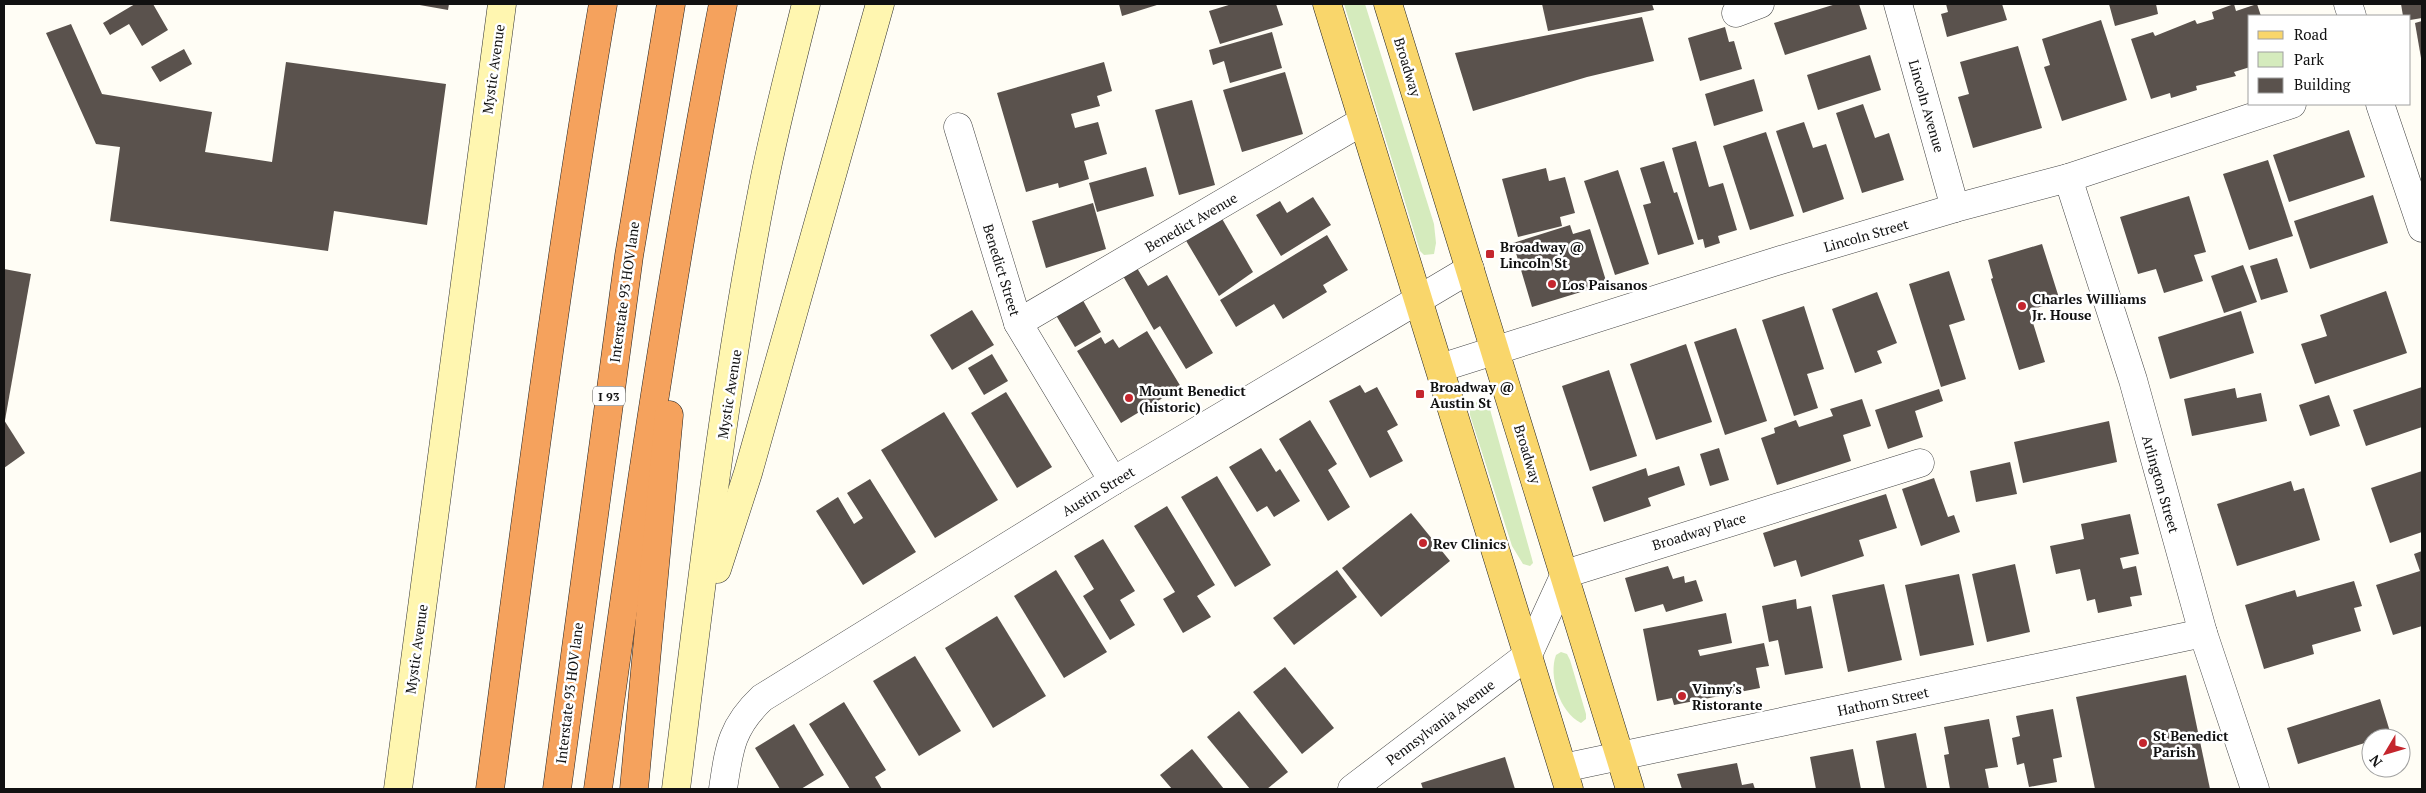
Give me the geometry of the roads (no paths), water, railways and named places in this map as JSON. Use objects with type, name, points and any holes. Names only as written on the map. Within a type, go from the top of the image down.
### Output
[{"type":"highway","points":[[490,789],[559,275],[603,4]]},
{"type":"highway","name":"Interstate 93 HOV lane","points":[[557,789],[627,266],[671,4]]},
{"type":"highway","points":[[598,789],[636,520],[692,167],[723,4]]},
{"type":"highway","points":[[634,789],[692,167]]},
{"type":"main road","name":"Mystic Avenue","points":[[398,789],[502,4]]},
{"type":"main road","name":"Mystic Avenue","points":[[676,789],[695,638],[750,260],[777,121],[806,4]]},
{"type":"main road","points":[[695,638],[748,472],[880,4]]},
{"type":"main road","points":[[1327,4],[1566,778]]},
{"type":"main road","name":"Broadway","points":[[1388,4],[1630,789]]},
{"type":"street","name":"Lincoln Avenue","points":[[1898,4],[1955,208]]},
{"type":"street","name":"Lincoln Street","points":[[1440,368],[1774,262],[1955,208],[2068,178],[2289,105]]},
{"type":"street","points":[[2380,105],[2420,214]]},
{"type":"street","name":"Benedict Avenue","points":[[1018,323],[1363,120]]},
{"type":"street","name":"Benedict Street","points":[[958,127],[1018,323],[1113,481]]},
{"type":"street","name":"Arlington Street","points":[[2068,178],[2132,380],[2203,633],[2255,789]]},
{"type":"street","name":"Austin Street","points":[[723,789],[729,745],[737,726],[746,713],[762,698],[1113,481],[1470,268]]},
{"type":"street","name":"Broadway Place","points":[[1564,574],[1920,462]]},
{"type":"street","points":[[1528,655],[1564,574]]},
{"type":"street","name":"Hathorn Street","points":[[1566,778],[1620,756],[2203,633]]},
{"type":"street","name":"Pennsylvania Avenue","points":[[1352,789],[1528,655]]},
{"type":"place","name":"Broadway @ Lincoln St","points":[[1490,254]]},
{"type":"place","name":"Los Paisanos","points":[[1552,284]]},
{"type":"place","name":"Charles Williams Jr. House","points":[[2022,306]]},
{"type":"place","name":"Broadway @ Austin St","points":[[1420,394]]},
{"type":"place","name":"Mount Benedict (historic)","points":[[1129,398]]},
{"type":"place","name":"Rev Clinics","points":[[1423,543]]},
{"type":"place","name":"Vinny's Ristorante","points":[[1682,696]]},
{"type":"place","name":"St Benedict Parish","points":[[2143,743]]}]
